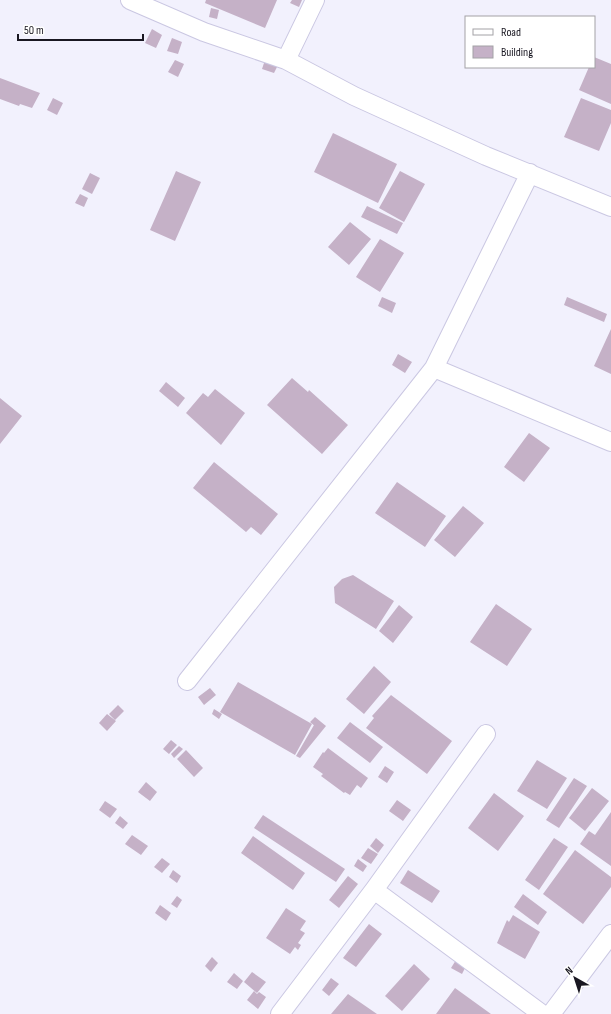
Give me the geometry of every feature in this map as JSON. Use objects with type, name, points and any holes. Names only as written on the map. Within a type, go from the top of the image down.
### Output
[{"type":"street","points":[[130,0],[204,32],[286,60],[354,96],[486,156],[611,207]]},
{"type":"street","points":[[286,60],[315,0]]},
{"type":"street","points":[[187,681],[434,368],[530,173]]},
{"type":"street","points":[[434,368],[611,442]]},
{"type":"street","points":[[280,1014],[374,890],[486,734]]},
{"type":"street","points":[[374,890],[542,1014]]},
{"type":"street","points":[[551,1014],[611,934]]},
{"type":"building","points":[[206,0],[277,0],[265,28],[205,3]]},
{"type":"building","points":[[292,0],[302,0],[299,7],[290,3]]},
{"type":"building","points":[[211,8],[219,10],[217,19],[209,17]]},
{"type":"building","points":[[152,29],[162,35],[156,48],[145,43]]},
{"type":"building","points":[[172,38],[182,42],[178,54],[167,51]]},
{"type":"building","points":[[595,57],[611,64],[611,104],[579,90],[589,68],[595,68]]},
{"type":"building","points":[[175,60],[184,64],[178,77],[168,72]]},
{"type":"building","points":[[265,60],[278,65],[274,73],[262,69]]},
{"type":"building","points":[[0,78],[40,93],[32,108],[20,104],[19,106],[0,99]]},
{"type":"building","points":[[53,98],[63,103],[57,115],[47,110]]},
{"type":"building","points":[[581,98],[611,110],[611,123],[599,151],[564,137]]},
{"type":"building","points":[[333,133],[397,164],[378,203],[314,172]]},
{"type":"building","points":[[176,171],[201,182],[175,241],[150,230]]},
{"type":"building","points":[[400,171],[425,184],[404,222],[379,208]]},
{"type":"building","points":[[90,173],[100,178],[92,194],[82,189]]},
{"type":"building","points":[[80,194],[88,198],[84,207],[75,203]]},
{"type":"building","points":[[367,206],[403,223],[397,234],[361,217]]},
{"type":"building","points":[[350,222],[371,239],[349,265],[328,247]]},
{"type":"building","points":[[380,239],[404,253],[380,292],[356,277]]},
{"type":"building","points":[[382,297],[396,303],[392,313],[378,306]]},
{"type":"building","points":[[567,297],[607,314],[604,322],[564,305]]},
{"type":"building","points":[[611,329],[611,374],[594,366]]},
{"type":"building","points":[[398,354],[412,362],[405,373],[392,365]]},
{"type":"building","points":[[292,378],[308,392],[309,390],[348,425],[322,454],[267,405]]},
{"type":"building","points":[[166,382],[185,398],[178,407],[159,391]]},
{"type":"building","points":[[215,389],[245,413],[221,445],[186,413],[203,393],[208,397]]},
{"type":"building","points":[[0,398],[22,416],[0,444]]},
{"type":"building","points":[[529,433],[550,448],[524,482],[504,467]]},
{"type":"building","points":[[214,462],[278,514],[261,535],[251,527],[246,532],[193,488]]},
{"type":"building","points":[[397,482],[446,516],[425,547],[375,513]]},
{"type":"building","points":[[463,506],[484,523],[455,557],[434,540]]},
{"type":"building","points":[[353,575],[394,601],[376,629],[335,603],[334,587],[342,579]]},
{"type":"building","points":[[496,604],[532,629],[507,666],[470,642]]},
{"type":"building","points":[[399,605],[413,617],[393,643],[379,631]]},
{"type":"building","points":[[374,666],[391,682],[364,714],[346,699]]},
{"type":"building","points":[[238,682],[312,724],[295,755],[220,712]]},
{"type":"building","points":[[210,688],[216,695],[204,705],[198,697]]},
{"type":"building","points":[[391,695],[452,741],[427,774],[366,728],[374,718],[372,716]]},
{"type":"building","points":[[118,705],[124,711],[115,720],[109,714]]},
{"type":"building","points":[[214,709],[222,714],[219,719],[212,714]]},
{"type":"building","points":[[107,714],[116,721],[107,731],[99,723]]},
{"type":"building","points":[[315,717],[326,726],[300,758],[296,756],[314,725],[310,722]]},
{"type":"building","points":[[350,722],[383,747],[370,763],[337,738]]},
{"type":"building","points":[[171,740],[177,745],[169,754],[163,749]]},
{"type":"building","points":[[179,746],[183,749],[174,758],[171,754]]},
{"type":"building","points":[[328,748],[368,778],[361,788],[357,785],[350,795],[345,792],[344,793],[321,776],[323,774],[313,767],[323,752],[324,753]]},
{"type":"building","points":[[186,750],[203,768],[194,777],[177,759]]},
{"type":"building","points":[[537,760],[567,778],[547,809],[517,791]]},
{"type":"building","points":[[385,766],[394,772],[387,783],[378,777]]},
{"type":"building","points":[[574,778],[587,786],[559,828],[546,820]]},
{"type":"building","points":[[146,782],[157,792],[150,801],[138,792]]},
{"type":"building","points":[[592,788],[609,801],[585,831],[569,818]]},
{"type":"building","points":[[494,793],[524,816],[498,851],[468,828]]},
{"type":"building","points":[[397,800],[411,810],[403,821],[389,811]]},
{"type":"building","points":[[105,801],[117,809],[110,818],[99,810]]},
{"type":"building","points":[[611,812],[611,866],[580,844],[589,831],[595,835]]},
{"type":"building","points":[[263,815],[345,869],[336,882],[254,828]]},
{"type":"building","points":[[120,816],[128,823],[123,829],[115,823]]},
{"type":"building","points":[[132,835],[148,846],[141,855],[125,844]]},
{"type":"building","points":[[253,836],[305,873],[293,890],[241,853]]},
{"type":"building","points":[[376,838],[384,845],[378,853],[370,846]]},
{"type":"building","points":[[554,838],[568,847],[539,890],[525,880]]},
{"type":"building","points":[[368,848],[378,854],[371,864],[361,858]]},
{"type":"building","points":[[575,850],[611,877],[611,887],[583,924],[543,894]]},
{"type":"building","points":[[162,858],[170,864],[162,873],[154,867]]},
{"type":"building","points":[[358,859],[367,866],[363,872],[354,866]]},
{"type":"building","points":[[173,870],[181,876],[177,883],[169,877]]},
{"type":"building","points":[[408,870],[440,891],[432,903],[400,883]]},
{"type":"building","points":[[348,876],[358,884],[339,908],[329,900]]},
{"type":"building","points":[[523,894],[547,912],[538,925],[514,907]]},
{"type":"building","points":[[177,896],[182,900],[177,908],[171,904]]},
{"type":"building","points":[[160,905],[171,913],[166,921],[155,913]]},
{"type":"building","points":[[286,908],[306,921],[300,930],[305,933],[298,943],[301,945],[298,950],[295,947],[290,954],[266,938]]},
{"type":"building","points":[[513,915],[540,932],[525,959],[497,943],[507,920],[509,922]]},
{"type":"building","points":[[369,924],[382,934],[356,967],[343,958]]},
{"type":"building","points":[[212,957],[218,963],[211,972],[205,966]]},
{"type":"building","points":[[456,960],[466,966],[462,974],[451,968]]},
{"type":"building","points":[[414,964],[430,979],[402,1011],[385,996]]},
{"type":"building","points":[[252,972],[266,982],[257,993],[244,982]]},
{"type":"building","points":[[234,973],[243,981],[237,989],[227,982]]},
{"type":"building","points":[[331,978],[339,984],[329,996],[322,990]]},
{"type":"building","points":[[455,988],[491,1014],[436,1014]]},
{"type":"building","points":[[254,991],[257,994],[259,992],[266,997],[258,1009],[247,1000]]},
{"type":"building","points":[[348,994],[377,1014],[331,1014]]}]
